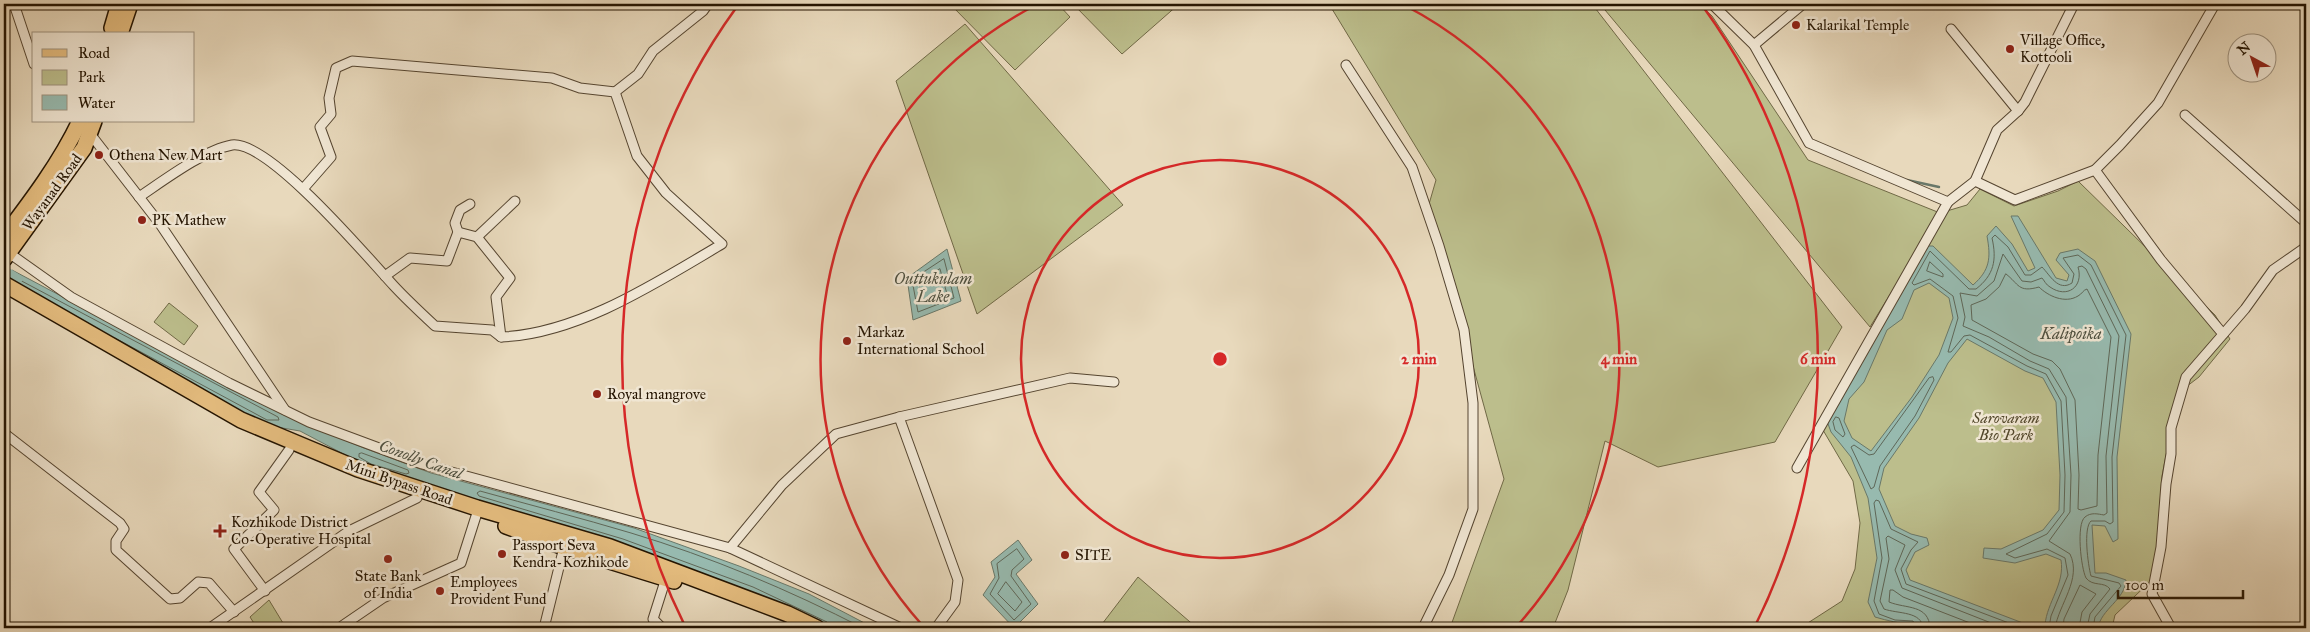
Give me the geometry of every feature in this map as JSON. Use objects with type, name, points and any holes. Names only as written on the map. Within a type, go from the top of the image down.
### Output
[{"type":"main road","points":[[111,32],[119,4]]},
{"type":"main road","points":[[121,32],[130,4]]},
{"type":"main road","name":"Wayanad Road","points":[[4,236],[86,124]]},
{"type":"main road","name":"Wayanad Road","points":[[6,256],[60,185],[84,148],[86,124]]},
{"type":"main road","name":"Mini Bypass Road","points":[[4,284],[241,420],[358,469],[478,508],[610,547],[779,611],[817,628]]},
{"type":"main road","name":"Mini Bypass Road","points":[[4,295],[274,444],[371,484],[666,578],[753,609],[797,628]]},
{"type":"street","points":[[14,4],[32,58]]},
{"type":"street","points":[[303,189],[331,157],[320,127],[331,114],[329,98],[336,68],[352,61],[552,78],[580,88],[615,92],[638,74],[653,51],[703,11],[708,4]]},
{"type":"street","points":[[1712,4],[1754,45],[1809,143],[1948,202]]},
{"type":"street","points":[[1754,45],[1803,4]]},
{"type":"street","points":[[1797,468],[1948,202],[1975,181],[1997,130],[2025,102],[2074,4]]},
{"type":"street","points":[[1975,181],[2015,200],[2095,170],[2158,103],[2215,4]]},
{"type":"street","points":[[1951,29],[2018,111]]},
{"type":"street","points":[[1346,65],[1412,167],[1439,246],[1464,330],[1473,403],[1473,509],[1449,575],[1424,628]]},
{"type":"street","points":[[139,197],[174,173],[205,156],[234,145],[257,152],[303,189],[434,326],[492,330],[501,337],[520,336],[564,326],[668,276],[722,244],[666,193],[637,156],[615,92]]},
{"type":"street","points":[[2185,114],[2306,224]]},
{"type":"street","points":[[86,124],[160,224],[285,411]]},
{"type":"street","points":[[2095,170],[2161,260],[2223,334]]},
{"type":"street","points":[[477,236],[515,200]]},
{"type":"street","points":[[385,276],[410,258],[447,261],[458,232],[455,223],[460,210],[470,204]]},
{"type":"street","points":[[458,232],[477,236],[510,278],[496,297],[501,337]]},
{"type":"street","points":[[2171,628],[2152,594],[2161,547],[2166,484],[2171,454],[2171,428],[2186,378],[2273,270],[2306,247]]},
{"type":"street","points":[[6,256],[71,297],[229,383],[309,422],[422,464],[730,548],[901,628]]},
{"type":"street","points":[[730,548],[782,485],[836,434],[899,417],[1070,378],[1114,382]]},
{"type":"street","points":[[899,417],[958,580],[955,602],[936,628]]},
{"type":"street","points":[[4,433],[120,523],[124,529],[116,541],[116,550],[170,599],[180,598],[198,582],[209,583],[234,612]]},
{"type":"street","points":[[265,592],[234,549],[274,510],[259,492],[289,450]]},
{"type":"street","points":[[210,628],[220,625],[234,612],[265,592],[349,531],[417,498]]},
{"type":"street","points":[[339,628],[383,598],[461,563],[476,516]]},
{"type":"street","points":[[544,628],[564,547]]},
{"type":"street","points":[[662,628],[653,619],[666,578]]},
{"type":"green space","points":[[950,4],[1058,4],[1070,17],[1015,70]]},
{"type":"green space","points":[[1073,4],[1179,4],[1122,54]]},
{"type":"green space","points":[[1329,4],[1592,4],[1842,327],[1775,442],[1658,467],[1605,441],[1568,590],[1553,628],[1450,628],[1504,479],[1445,264],[1427,211],[1436,180]]},
{"type":"green space","name":"Sarovaram Bio Park","points":[[1600,4],[1699,4],[1712,16],[1808,160],[1940,213],[1967,205],[1980,189],[2014,206],[2058,191],[2078,181],[2215,315],[2230,339],[2199,377],[2178,393],[2162,476],[2155,577],[2115,615],[2112,628],[1800,628],[1842,601],[1855,569],[1860,523],[1853,481],[1820,425],[1929,231],[1870,327]]},
{"type":"green space","points":[[965,24],[1123,205],[977,314],[896,81]]},
{"type":"green space","points":[[169,303],[198,326],[184,345],[154,322]]},
{"type":"green space","points":[[1138,577],[1197,628],[1099,628]]},
{"type":"green space","points":[[269,600],[286,628],[257,628],[250,617]]},
{"type":"water","name":"Kalipoika","points":[[2011,216],[2018,216],[2056,278],[2067,281],[2069,275],[2056,260],[2060,253],[2078,249],[2095,261],[2131,334],[2117,457],[2118,539],[2113,542],[2105,526],[2092,525],[2095,573],[2106,573],[2126,580],[2125,587],[2100,621],[2098,628],[2040,628],[2045,625],[2046,617],[2058,585],[2062,569],[2061,560],[2046,554],[2015,563],[1983,558],[1984,548],[2001,549],[2043,530],[2059,510],[2060,475],[2056,402],[2043,378],[2025,371],[1967,339],[1948,363],[1919,418],[1884,468],[1879,489],[1895,526],[1911,534],[1927,538],[1929,545],[1915,552],[1906,570],[1910,580],[2036,628],[1934,627],[1894,622],[1875,617],[1868,602],[1877,558],[1868,498],[1851,457],[1831,432],[1827,421],[1926,246],[1933,246],[1973,285],[1986,269],[1989,257],[1987,236],[1996,226],[2012,244],[2028,271],[2035,268]],"holes":[[[1929,283],[1949,298],[1953,318],[1939,355],[1912,397],[1871,451],[1852,438],[1844,421],[1849,399],[1864,382],[1887,330],[1902,319],[1914,290]]]},
{"type":"water","name":"Outtukulam Lake","points":[[947,249],[961,301],[913,320],[907,278]]},
{"type":"water","points":[[12,270],[295,420],[431,473],[634,528],[809,594],[874,628],[828,628],[751,592],[621,543],[370,468],[300,431],[265,425],[4,283]]},
{"type":"water","points":[[1018,540],[1032,560],[1016,574],[1038,604],[1014,628],[983,595],[995,577],[991,562]]},
{"type":"waterway","points":[[1907,180],[1939,187]]},
{"type":"waterway","name":"Conolly Canal","points":[[4,270],[18,279]]},
{"type":"place","name":"Kalarikal Temple","points":[[1796,25]]},
{"type":"place","name":"Village Office, Kottooli","points":[[2010,49]]},
{"type":"place","name":"Othena New Mart","points":[[99,155]]},
{"type":"place","name":"PK Mathew","points":[[142,220]]},
{"type":"place","name":"Markaz International School","points":[[847,341]]},
{"type":"place","name":"Royal mangrove","points":[[597,394]]},
{"type":"place","name":"Kozhikode District Co-Operative Hospital","points":[[220,531]]},
{"type":"place","name":"Passport Seva Kendra-Kozhikode","points":[[502,554]]},
{"type":"place","name":"SITE","points":[[1065,555]]},
{"type":"place","name":"State Bank of India","points":[[388,559]]},
{"type":"place","name":"Employees Provident Fund","points":[[440,591]]}]
